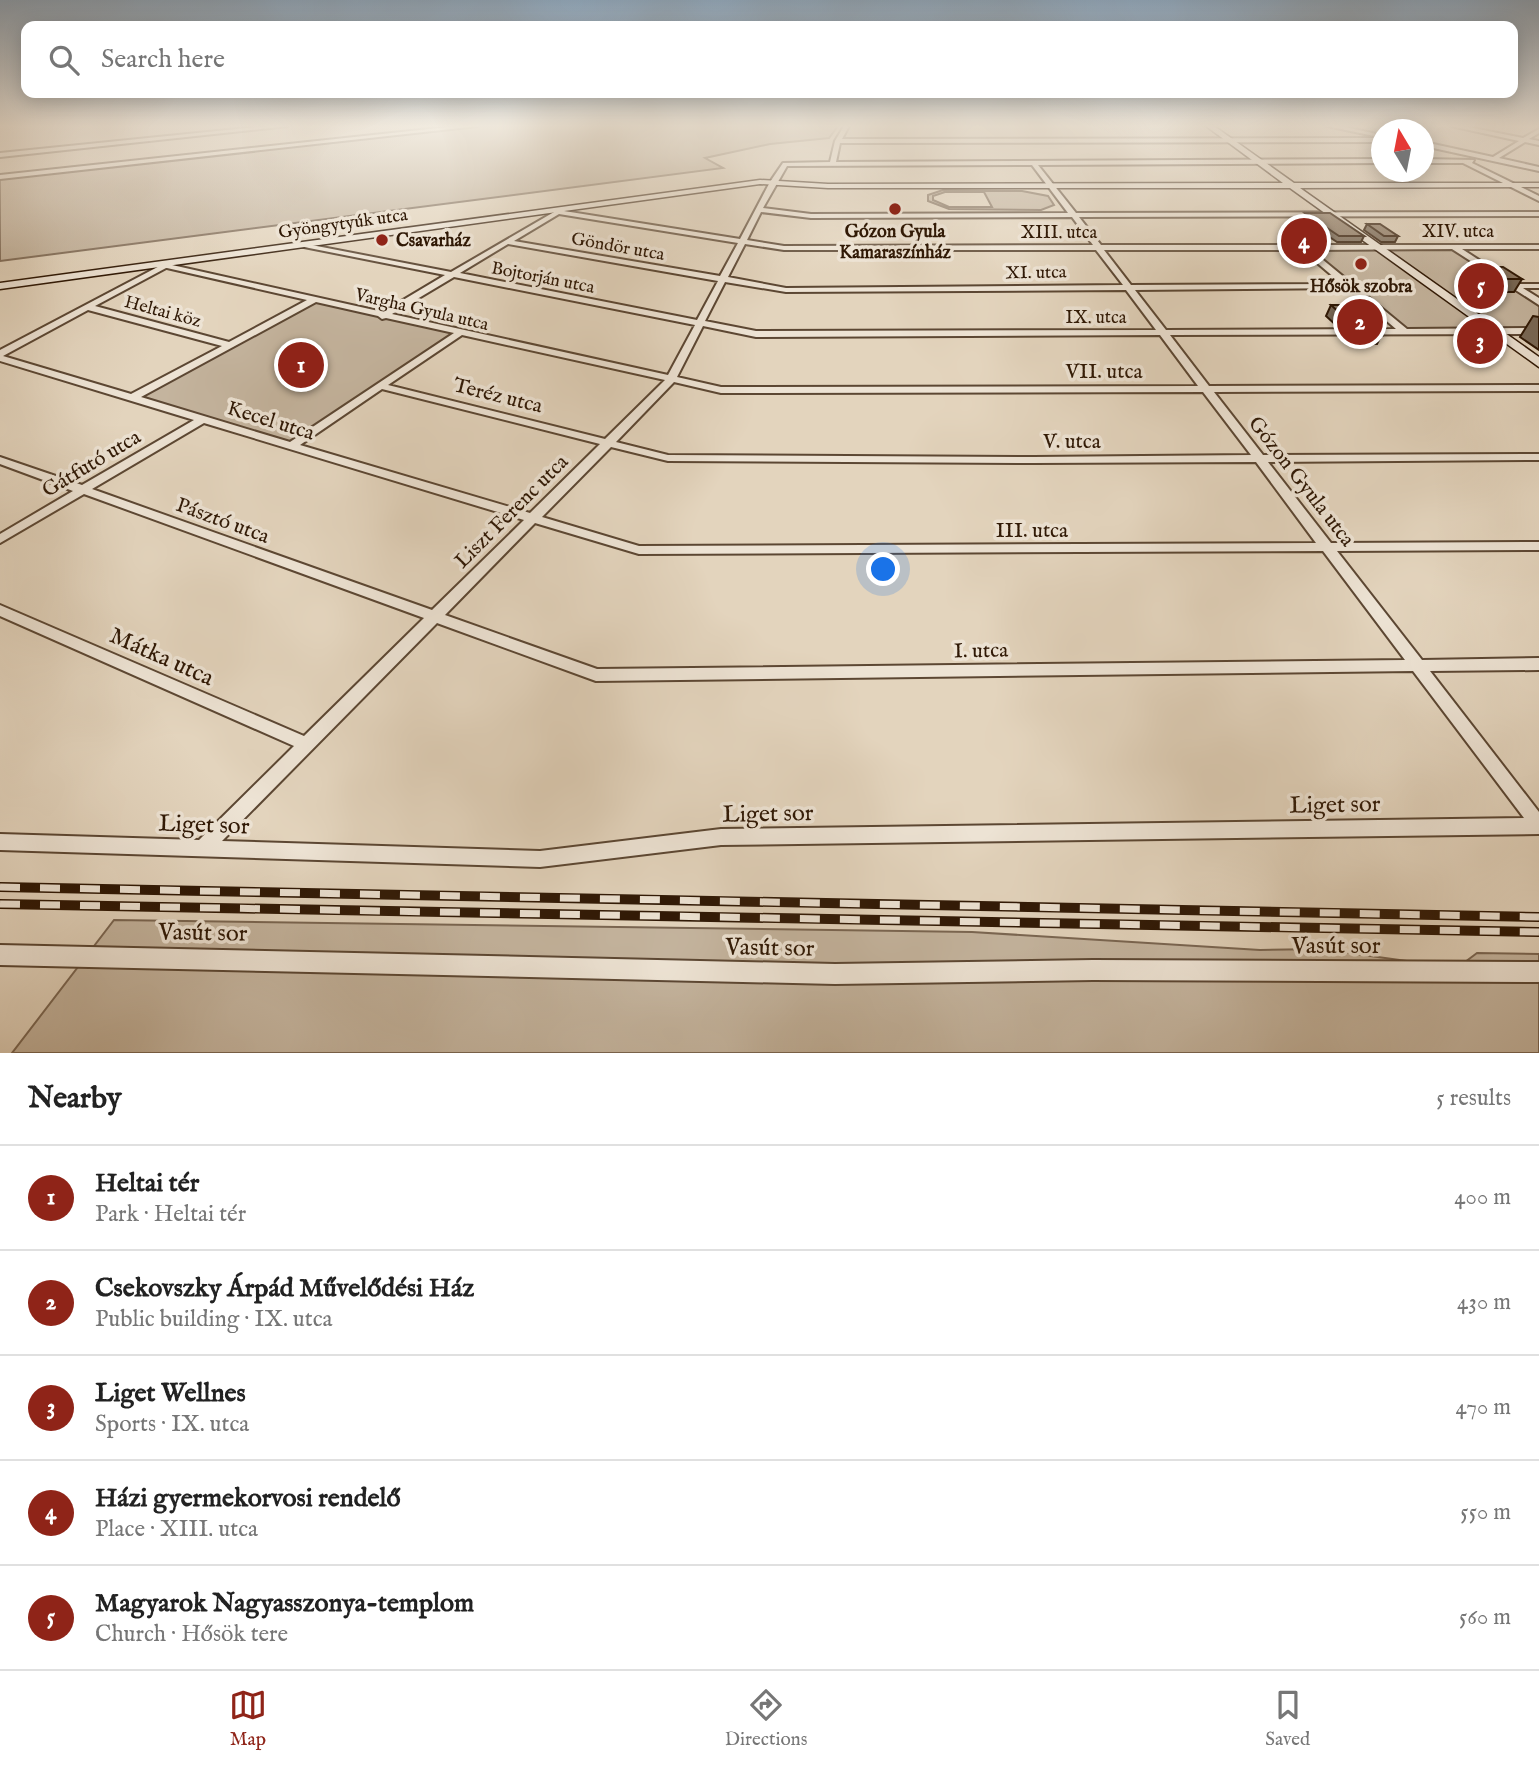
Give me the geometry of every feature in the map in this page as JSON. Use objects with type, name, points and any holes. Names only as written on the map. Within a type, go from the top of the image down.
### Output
[{"type":"street","name":"Liszt Ferenc utca","points":[[202,849],[606,442],[670,381],[778,175]]},
{"type":"street","name":"Gózon Gyula utca","points":[[1043,175],[1539,826]]},
{"type":"street","points":[[1276,175],[1539,363]]},
{"type":"street","points":[[1491,175],[1539,199]]},
{"type":"street","name":"Gyöngytyúk utca","points":[[0,286],[773,182],[828,186],[1539,185]]},
{"type":"street","points":[[759,210],[811,216],[1539,214]]},
{"type":"street","points":[[382,316],[560,211],[742,242]]},
{"type":"street","name":"Göndör utca","points":[[508,242],[722,281]]},
{"type":"street","name":"XIII. utca","points":[[742,242],[784,248],[1377,247]]},
{"type":"street","name":"Bojtorján utca","points":[[299,244],[698,324]]},
{"type":"street","points":[[1302,246],[1404,331]]},
{"type":"street","name":"XIV. utca","points":[[1377,247],[1539,247]]},
{"type":"street","points":[[1452,247],[1539,302]]},
{"type":"street","points":[[0,356],[168,264]]},
{"type":"street","name":"Vargha Gyula utca","points":[[168,264],[458,334],[670,381]]},
{"type":"street","name":"XI. utca","points":[[722,281],[786,290],[1350,286]]},
{"type":"street","points":[[1514,286],[1539,286]]},
{"type":"street","points":[[132,398],[313,300]]},
{"type":"street","name":"Heltai köz","points":[[88,307],[230,345]]},
{"type":"street","name":"IX. utca","points":[[698,324],[756,334],[1539,331]]},
{"type":"street","points":[[291,446],[458,334]]},
{"type":"street","name":"Kecel utca","points":[[0,356],[530,519]]},
{"type":"street","name":"VII. utca","points":[[670,381],[749,392],[1539,388]]},
{"type":"street","name":"Teréz utca","points":[[380,386],[606,442]]},
{"type":"street","name":"Gátfutó utca","points":[[0,538],[201,420]]},
{"type":"street","name":"V. utca","points":[[606,442],[668,457],[1262,460],[1539,457]]},
{"type":"street","name":"Pásztó utca","points":[[0,460],[433,617]]},
{"type":"street","name":"III. utca","points":[[530,519],[639,550],[1539,546]]},
{"type":"street","name":"Mátka utca","points":[[0,610],[305,744]]},
{"type":"street","name":"I. utca","points":[[433,617],[596,675],[1539,664]]},
{"type":"street","name":"Liget sor","points":[[0,842],[540,859],[721,837],[1539,826]]},
{"type":"street","name":"Vasút sor","points":[[0,955],[835,974],[1093,970],[1539,972]]},
{"type":"shaded area","points":[[0,175],[667,175],[0,261]]},
{"type":"shaded area","points":[[943,190],[1022,191],[1048,196],[1054,205],[1041,210],[949,209],[928,201],[928,195]],"holes":[[[945,192],[984,192],[992,207],[949,207],[933,200],[933,196]]]},
{"type":"shaded area","points":[[1302,246],[1453,247],[1539,302],[1539,331],[1404,331]]},
{"type":"shaded area","points":[[313,300],[458,334],[291,446],[132,398]]},
{"type":"shaded area","points":[[114,920],[972,932],[1260,950],[1320,949],[1414,962],[1465,962],[1477,953],[1539,954],[1539,1053],[12,1053]]},
{"type":"building","points":[[1305,213],[1330,213],[1364,236],[1339,236]]},
{"type":"building","points":[[1367,224],[1380,224],[1398,236],[1384,236]]},
{"type":"building","points":[[1480,267],[1503,267],[1522,279],[1500,279]]},
{"type":"building","points":[[1331,305],[1354,305],[1367,316],[1343,316]]},
{"type":"building","points":[[1357,330],[1373,330],[1381,336],[1364,336]]},
{"type":"railway","points":[[0,887],[1539,917]]},
{"type":"railway","points":[[0,904],[1539,932]]},
{"type":"place","name":"Gózon Gyula Kamaraszínház","points":[[895,209]]},
{"type":"place","name":"Csavarház","points":[[382,240]]},
{"type":"place","name":"Házi gyermekorvosi rendelő","points":[[1304,241]]},
{"type":"place","name":"Hősök szobra","points":[[1361,264]]},
{"type":"place","name":"Magyarok Nagyasszonya-templom","points":[[1481,286]]},
{"type":"place","name":"Csekovszky Árpád Művelődési Ház","points":[[1360,322]]},
{"type":"place","name":"Liget Wellnes","points":[[1480,341]]},
{"type":"place","name":"Heltai tér","points":[[301,365]]}]
